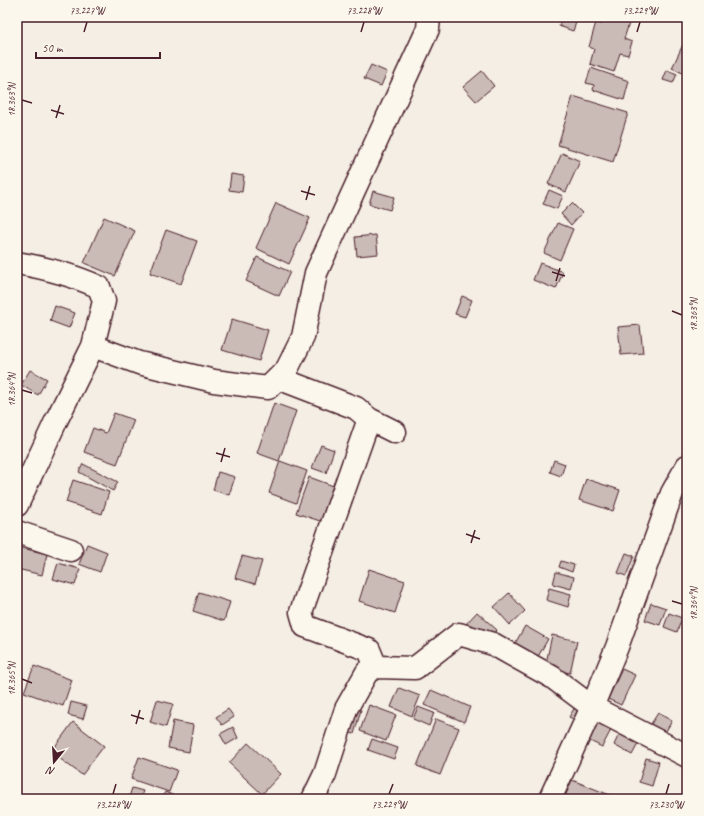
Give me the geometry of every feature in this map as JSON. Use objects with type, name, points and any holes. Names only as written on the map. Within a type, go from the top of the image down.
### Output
[{"type":"street","points":[[92,346],[139,363],[214,381],[268,388],[286,369],[303,337],[316,273],[428,29],[429,17]]},
{"type":"street","points":[[17,263],[53,270],[82,279],[100,288],[104,301],[92,346],[17,505]]},
{"type":"street","points":[[278,378],[356,408],[369,419],[395,432]]},
{"type":"street","points":[[369,419],[301,612],[305,626],[369,650],[376,667]]},
{"type":"street","points":[[550,799],[592,707],[617,646],[672,493],[687,466]]},
{"type":"street","points":[[17,532],[70,550]]},
{"type":"street","points":[[313,799],[324,774],[346,709],[367,672],[376,667],[415,668],[459,634],[492,644],[552,678],[592,707],[687,756]]},
{"type":"building","points":[[562,17],[578,17],[573,31],[559,26]]},
{"type":"building","points":[[604,17],[631,17],[624,39],[632,42],[628,55],[620,53],[614,72],[590,64],[594,49],[589,47],[596,22],[602,24]]},
{"type":"building","points":[[687,36],[687,75],[672,68]]},
{"type":"building","points":[[371,65],[387,72],[381,86],[364,79]]},
{"type":"building","points":[[591,68],[629,81],[624,100],[593,90],[594,85],[586,83]]},
{"type":"building","points":[[667,70],[677,74],[673,83],[663,80]]},
{"type":"building","points":[[482,71],[494,86],[476,101],[463,87]]},
{"type":"building","points":[[573,96],[628,113],[613,162],[558,145]]},
{"type":"building","points":[[562,153],[580,161],[566,192],[548,184]]},
{"type":"building","points":[[231,174],[244,176],[242,192],[229,190]]},
{"type":"building","points":[[549,190],[563,196],[557,209],[543,204]]},
{"type":"building","points":[[373,191],[394,197],[390,210],[369,204]]},
{"type":"building","points":[[276,203],[310,218],[289,264],[256,248]]},
{"type":"building","points":[[572,203],[582,213],[571,225],[561,214]]},
{"type":"building","points":[[104,217],[135,231],[115,276],[84,263]]},
{"type":"building","points":[[558,223],[573,229],[560,260],[544,253]]},
{"type":"building","points":[[166,230],[197,241],[181,284],[150,273]]},
{"type":"building","points":[[376,235],[378,254],[357,256],[355,237]]},
{"type":"building","points":[[257,257],[290,272],[279,296],[246,281]]},
{"type":"building","points":[[540,263],[563,272],[556,289],[533,280]]},
{"type":"building","points":[[462,296],[472,300],[465,317],[455,314]]},
{"type":"building","points":[[55,306],[75,313],[69,328],[50,321]]},
{"type":"building","points":[[232,319],[268,330],[259,361],[222,350]]},
{"type":"building","points":[[640,325],[643,353],[621,355],[618,327]]},
{"type":"building","points":[[30,370],[47,379],[38,395],[21,385]]},
{"type":"building","points":[[274,403],[296,411],[279,461],[257,453]]},
{"type":"building","points":[[114,413],[134,420],[117,464],[84,452],[93,428],[106,433]]},
{"type":"building","points":[[321,445],[334,450],[326,473],[312,468]]},
{"type":"building","points":[[554,460],[565,464],[561,476],[550,472]]},
{"type":"building","points":[[280,461],[307,471],[296,503],[269,493]]},
{"type":"building","points":[[83,464],[118,482],[113,491],[79,472]]},
{"type":"building","points":[[218,472],[235,477],[229,495],[213,490]]},
{"type":"building","points":[[309,477],[339,488],[326,523],[296,513]]},
{"type":"building","points":[[586,479],[620,490],[613,511],[579,500]]},
{"type":"building","points":[[73,480],[109,492],[102,514],[66,502]]},
{"type":"building","points":[[87,544],[107,552],[100,572],[79,564]]},
{"type":"building","points":[[18,547],[47,554],[42,575],[17,569]]},
{"type":"building","points":[[626,553],[634,556],[626,576],[618,573]]},
{"type":"building","points":[[242,556],[262,561],[255,584],[235,578]]},
{"type":"building","points":[[561,561],[574,565],[572,572],[559,567]]},
{"type":"building","points":[[58,563],[80,569],[75,585],[53,579]]},
{"type":"building","points":[[369,569],[405,581],[395,613],[359,601]]},
{"type":"building","points":[[556,572],[574,577],[571,589],[553,584]]},
{"type":"building","points":[[549,588],[571,594],[568,607],[546,600]]},
{"type":"building","points":[[199,592],[230,602],[224,621],[193,611]]},
{"type":"building","points":[[509,593],[525,611],[510,625],[494,607]]},
{"type":"building","points":[[651,603],[666,608],[660,625],[645,620]]},
{"type":"building","points":[[477,612],[497,630],[486,642],[465,625]]},
{"type":"building","points":[[669,613],[682,618],[677,632],[664,627]]},
{"type":"building","points":[[525,626],[548,639],[536,660],[513,647]]},
{"type":"building","points":[[552,635],[577,641],[570,673],[545,668]]},
{"type":"building","points":[[34,666],[72,680],[63,706],[24,692]]},
{"type":"building","points":[[622,669],[635,675],[621,705],[608,699]]},
{"type":"building","points":[[399,688],[420,696],[412,716],[391,707]]},
{"type":"building","points":[[431,690],[470,707],[464,722],[424,705]]},
{"type":"building","points":[[157,700],[173,704],[166,727],[150,722]]},
{"type":"building","points":[[71,702],[87,706],[83,719],[68,715]]},
{"type":"building","points":[[369,705],[396,715],[386,741],[360,731]]},
{"type":"building","points":[[351,707],[361,710],[354,734],[344,731]]},
{"type":"building","points":[[418,707],[434,713],[429,726],[413,719]]},
{"type":"building","points":[[575,707],[582,712],[577,721],[569,717]]},
{"type":"building","points":[[228,709],[234,717],[222,725],[216,717]]},
{"type":"building","points":[[658,713],[672,721],[663,736],[649,727]]},
{"type":"building","points":[[594,718],[612,728],[602,747],[584,738]]},
{"type":"building","points":[[436,719],[459,728],[440,775],[417,766]]},
{"type":"building","points":[[173,721],[193,725],[189,752],[168,748]]},
{"type":"building","points":[[73,722],[104,746],[82,775],[51,752]]},
{"type":"building","points":[[233,727],[238,738],[226,745],[220,734]]},
{"type":"building","points":[[620,732],[639,742],[632,755],[614,745]]},
{"type":"building","points":[[372,739],[398,748],[394,759],[368,750]]},
{"type":"building","points":[[248,743],[281,774],[262,794],[229,763]]},
{"type":"building","points":[[139,757],[177,770],[169,792],[131,779]]},
{"type":"building","points":[[646,758],[659,762],[652,786],[639,782]]},
{"type":"building","points":[[572,780],[615,797],[614,799],[564,799]]},
{"type":"building","points":[[132,788],[143,791],[140,799],[129,797]]},
{"type":"building","points":[[165,792],[182,799],[162,799]]}]
